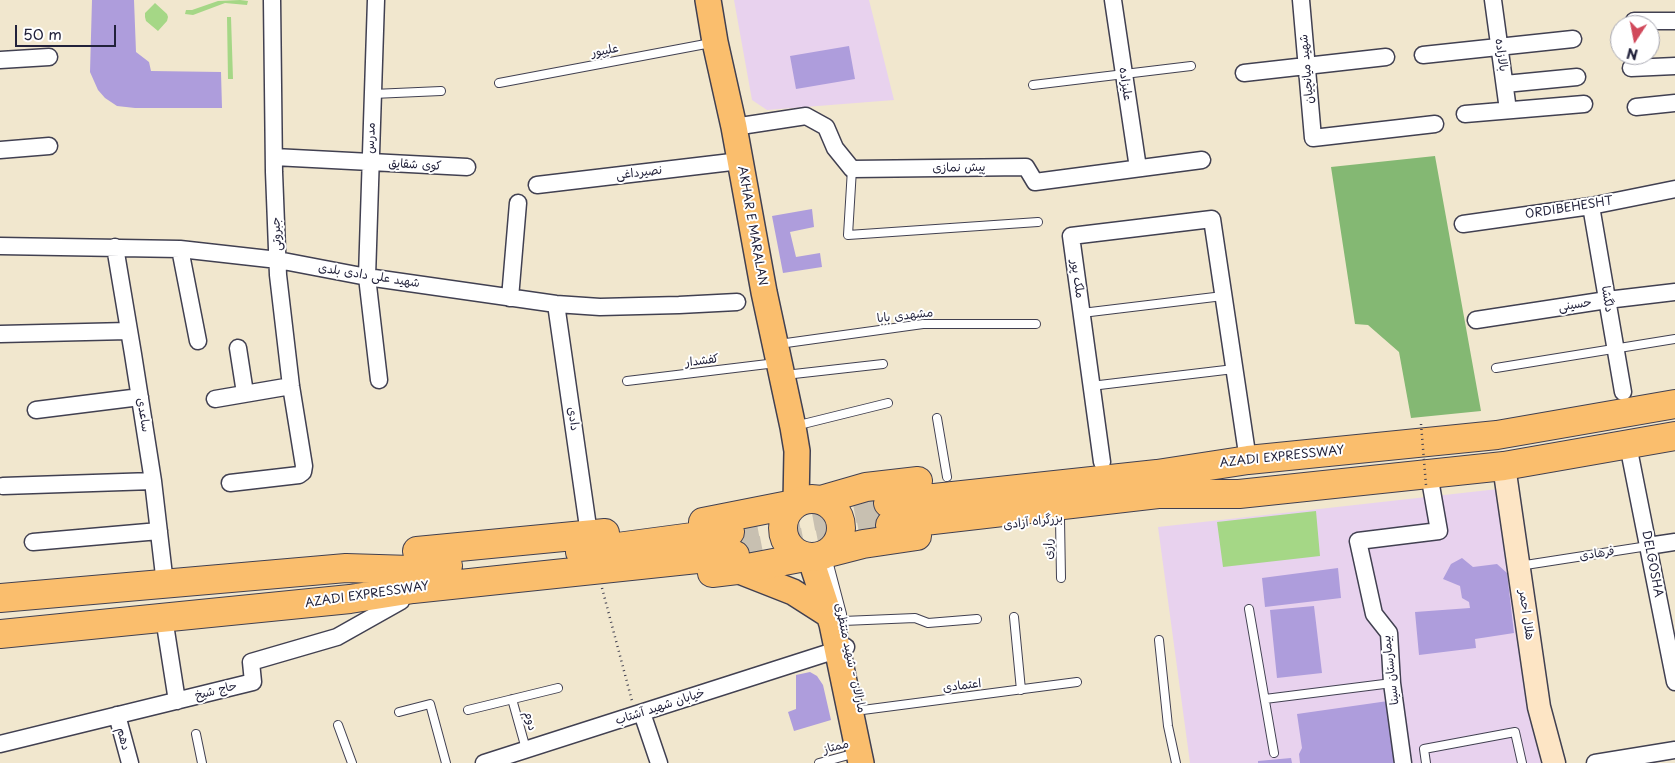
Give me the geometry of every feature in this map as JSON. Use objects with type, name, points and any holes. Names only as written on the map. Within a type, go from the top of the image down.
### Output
[{"type":"highway","name":"AZADI EXPRESSWAY","points":[[1675,404],[1497,435],[1248,460],[889,514],[1158,494],[1239,494],[1427,479],[1675,436]]},
{"type":"highway","points":[[346,568],[407,552],[708,521],[850,492],[866,487],[947,477],[1166,456],[1248,460]]},
{"type":"highway","points":[[850,492],[846,503],[846,520],[851,533],[863,544]]},
{"type":"highway","name":"بزرگراه آزادی","points":[[734,552],[766,563],[817,555],[863,544],[1060,519],[1166,508],[1239,494]]},
{"type":"highway","points":[[807,501],[835,509],[842,524],[839,540],[834,548],[817,555],[791,548],[783,534],[784,517],[807,501]]},
{"type":"highway","points":[[757,511],[770,522],[774,532],[774,549],[766,563]]},
{"type":"highway","name":"AZADI EXPRESSWAY","points":[[0,598],[346,568],[412,570],[622,548],[734,552]]},
{"type":"highway","points":[[350,600],[427,601],[601,586],[734,552]]},
{"type":"highway","name":"AZADI EXPRESSWAY","points":[[0,634],[350,600],[413,589],[734,552]]},
{"type":"main road","name":"AKHAR E MARALAN","points":[[708,0],[734,126],[764,292],[780,361],[807,501]]},
{"type":"main road","points":[[734,552],[793,592],[842,634]]},
{"type":"main road","name":"مارالان - شهید منتظری","points":[[817,555],[842,634],[859,710],[859,758]]},
{"type":"street","name":"جبروتی","points":[[230,483],[299,475],[303,472],[304,466],[291,386],[278,260],[274,157],[272,0]]},
{"type":"street","name":"مدرس","points":[[376,0],[367,277],[378,380]]},
{"type":"street","name":"علیزاده","points":[[1113,0],[1138,168]]},
{"type":"street","name":"شهید میانچیان","points":[[1301,0],[1313,138],[1435,124]]},
{"type":"street","name":"بالازاده","points":[[1493,0],[1508,110]]},
{"type":"street","points":[[1660,21],[1675,21]]},
{"type":"street","points":[[1423,55],[1573,39]]},
{"type":"street","points":[[1244,73],[1386,56]]},
{"type":"street","points":[[0,60],[49,57]]},
{"type":"street","points":[[1631,68],[1675,66]]},
{"type":"street","points":[[1505,84],[1577,77]]},
{"type":"street","points":[[1636,107],[1675,103]]},
{"type":"street","points":[[1465,114],[1584,104]]},
{"type":"street","points":[[734,126],[806,116],[826,127],[835,148],[852,169]]},
{"type":"street","points":[[0,150],[49,146]]},
{"type":"street","name":"کوی شقایق","points":[[274,157],[467,167]]},
{"type":"street","name":"پیش نمازی","points":[[852,169],[1026,167],[1035,182],[1202,160]]},
{"type":"street","name":"نصیرداغی","points":[[538,185],[740,161]]},
{"type":"street","name":"ORDIBEHESHT","points":[[1462,224],[1591,206],[1675,189]]},
{"type":"street","points":[[510,298],[518,203]]},
{"type":"street","name":"دلگشا","points":[[1591,206],[1623,392]]},
{"type":"street","name":"ملک پور","points":[[1102,462],[1071,236],[1212,219],[1224,296]]},
{"type":"street","name":"شهید علی دادی بلدی","points":[[0,246],[180,249],[278,260],[367,277],[556,304],[610,306],[737,302]]},
{"type":"street","name":"ساعدی","points":[[115,247],[153,481],[165,584]]},
{"type":"street","points":[[180,249],[198,341]]},
{"type":"street","name":"حسینی","points":[[1476,320],[1607,300],[1675,292]]},
{"type":"street","points":[[1224,296],[1248,460]]},
{"type":"street","name":"دادی","points":[[556,304],[589,534]]},
{"type":"street","points":[[0,334],[128,331]]},
{"type":"street","points":[[238,348],[245,393]]},
{"type":"street","points":[[215,398],[291,386]]},
{"type":"street","points":[[36,410],[140,397]]},
{"type":"street","name":"DELGOSHA","points":[[1628,445],[1675,682]]},
{"type":"street","name":"هلال احمر","points":[[1504,466],[1539,707],[1554,763]]},
{"type":"street","name":"بیمارستان سینا","points":[[1403,763],[1392,683],[1389,633],[1374,614],[1358,541],[1439,531],[1427,479]]},
{"type":"street","points":[[3,486],[153,481]]},
{"type":"street","points":[[33,542],[159,531]]},
{"type":"street","name":"فرهادی","points":[[1648,546],[1675,542]]},
{"type":"street","name":"حاج شیخ","points":[[0,744],[253,682],[251,662],[337,637],[401,601]]},
{"type":"street","points":[[164,618],[177,701]]},
{"type":"street","name":"خیابان شهید آشتاب","points":[[484,763],[639,714],[842,634]]},
{"type":"street","points":[[639,714],[659,763]]},
{"type":"street","name":"دهم","points":[[117,716],[130,763]]},
{"type":"street","points":[[1595,763],[1642,760],[1675,750]]},
{"type":"lane","name":"علیپور","points":[[499,83],[716,42]]},
{"type":"lane","points":[[1033,85],[1191,66]]},
{"type":"lane","points":[[373,94],[441,91]]},
{"type":"lane","points":[[852,169],[848,235],[1038,222]]},
{"type":"lane","points":[[1082,314],[1224,296]]},
{"type":"lane","name":"مشهدی بابا","points":[[780,361],[923,324],[1036,324]]},
{"type":"lane","points":[[1496,368],[1675,338]]},
{"type":"lane","points":[[780,361],[883,364]]},
{"type":"lane","name":"کفشدار","points":[[627,381],[780,361]]},
{"type":"lane","points":[[1092,386],[1234,369]]},
{"type":"lane","points":[[793,427],[888,403]]},
{"type":"lane","points":[[937,418],[947,477]]},
{"type":"lane","name":"رازی","points":[[1060,519],[1061,578]]},
{"type":"lane","name":"فرهادی","points":[[1519,566],[1648,546]]},
{"type":"lane","points":[[1249,608],[1274,753]]},
{"type":"lane","points":[[1014,617],[1021,690]]},
{"type":"lane","points":[[842,634],[915,618],[928,623],[977,619]]},
{"type":"lane","points":[[1159,640],[1168,726],[1176,763]]},
{"type":"lane","name":"اعتمادی","points":[[859,710],[1077,682]]},
{"type":"lane","points":[[1265,699],[1392,683]]},
{"type":"lane","points":[[468,710],[558,688]]},
{"type":"lane","name":"دوم","points":[[512,699],[526,750]]},
{"type":"lane","points":[[399,712],[430,704],[446,763]]},
{"type":"lane","points":[[338,725],[352,763]]},
{"type":"lane","points":[[1426,763],[1424,749],[1514,732],[1522,763]]},
{"type":"lane","points":[[196,734],[202,763]]},
{"type":"lane","name":"ممتاز","points":[[819,763],[859,758]]},
{"type":"path","points":[[1421,424],[1427,479]]},
{"type":"path","points":[[601,586],[639,714]]},
{"type":"shaded area","points":[[734,0],[869,0],[894,100],[767,110],[752,100]]},
{"type":"shaded area","points":[[1498,489],[1524,646],[1527,708],[1541,763],[1190,763],[1158,527]]},
{"type":"green space","points":[[218,1],[248,1],[247,5],[225,3],[193,15],[185,14],[186,10],[192,10]]},
{"type":"green space","points":[[155,3],[168,17],[167,21],[158,31],[146,21],[145,17],[145,13]]},
{"type":"green space","points":[[227,17],[231,17],[233,79],[228,79]]},
{"type":"green space","points":[[1435,156],[1481,411],[1411,418],[1399,352],[1368,325],[1355,324],[1331,167]]},
{"type":"green space","points":[[1316,511],[1320,556],[1223,567],[1217,522]]},
{"type":"building","points":[[92,0],[134,0],[136,52],[149,62],[151,71],[221,72],[222,108],[135,108],[117,106],[105,98],[98,90],[90,72]]},
{"type":"building","points":[[849,46],[855,79],[796,89],[790,56]]},
{"type":"building","points":[[812,209],[814,227],[790,232],[796,257],[820,253],[822,267],[783,273],[772,216]]},
{"type":"building","points":[[1462,558],[1473,567],[1497,564],[1507,573],[1514,633],[1475,639],[1476,648],[1419,655],[1415,612],[1470,608],[1469,602],[1462,598],[1460,586],[1443,579],[1451,564]]},
{"type":"building","points":[[1338,568],[1341,598],[1265,607],[1262,578]]},
{"type":"building","points":[[1314,606],[1322,673],[1277,678],[1270,610]]},
{"type":"building","points":[[810,672],[817,676],[823,685],[831,720],[794,731],[788,712],[796,709],[796,675]]},
{"type":"building","points":[[1388,701],[1398,763],[1300,763],[1299,754],[1302,748],[1297,714]]},
{"type":"building","points":[[1291,758],[1292,763],[1258,763],[1258,761]]},
{"type":"tunnel","points":[[730,532],[888,503]]},
{"type":"tunnel","points":[[735,555],[890,525]]}]
